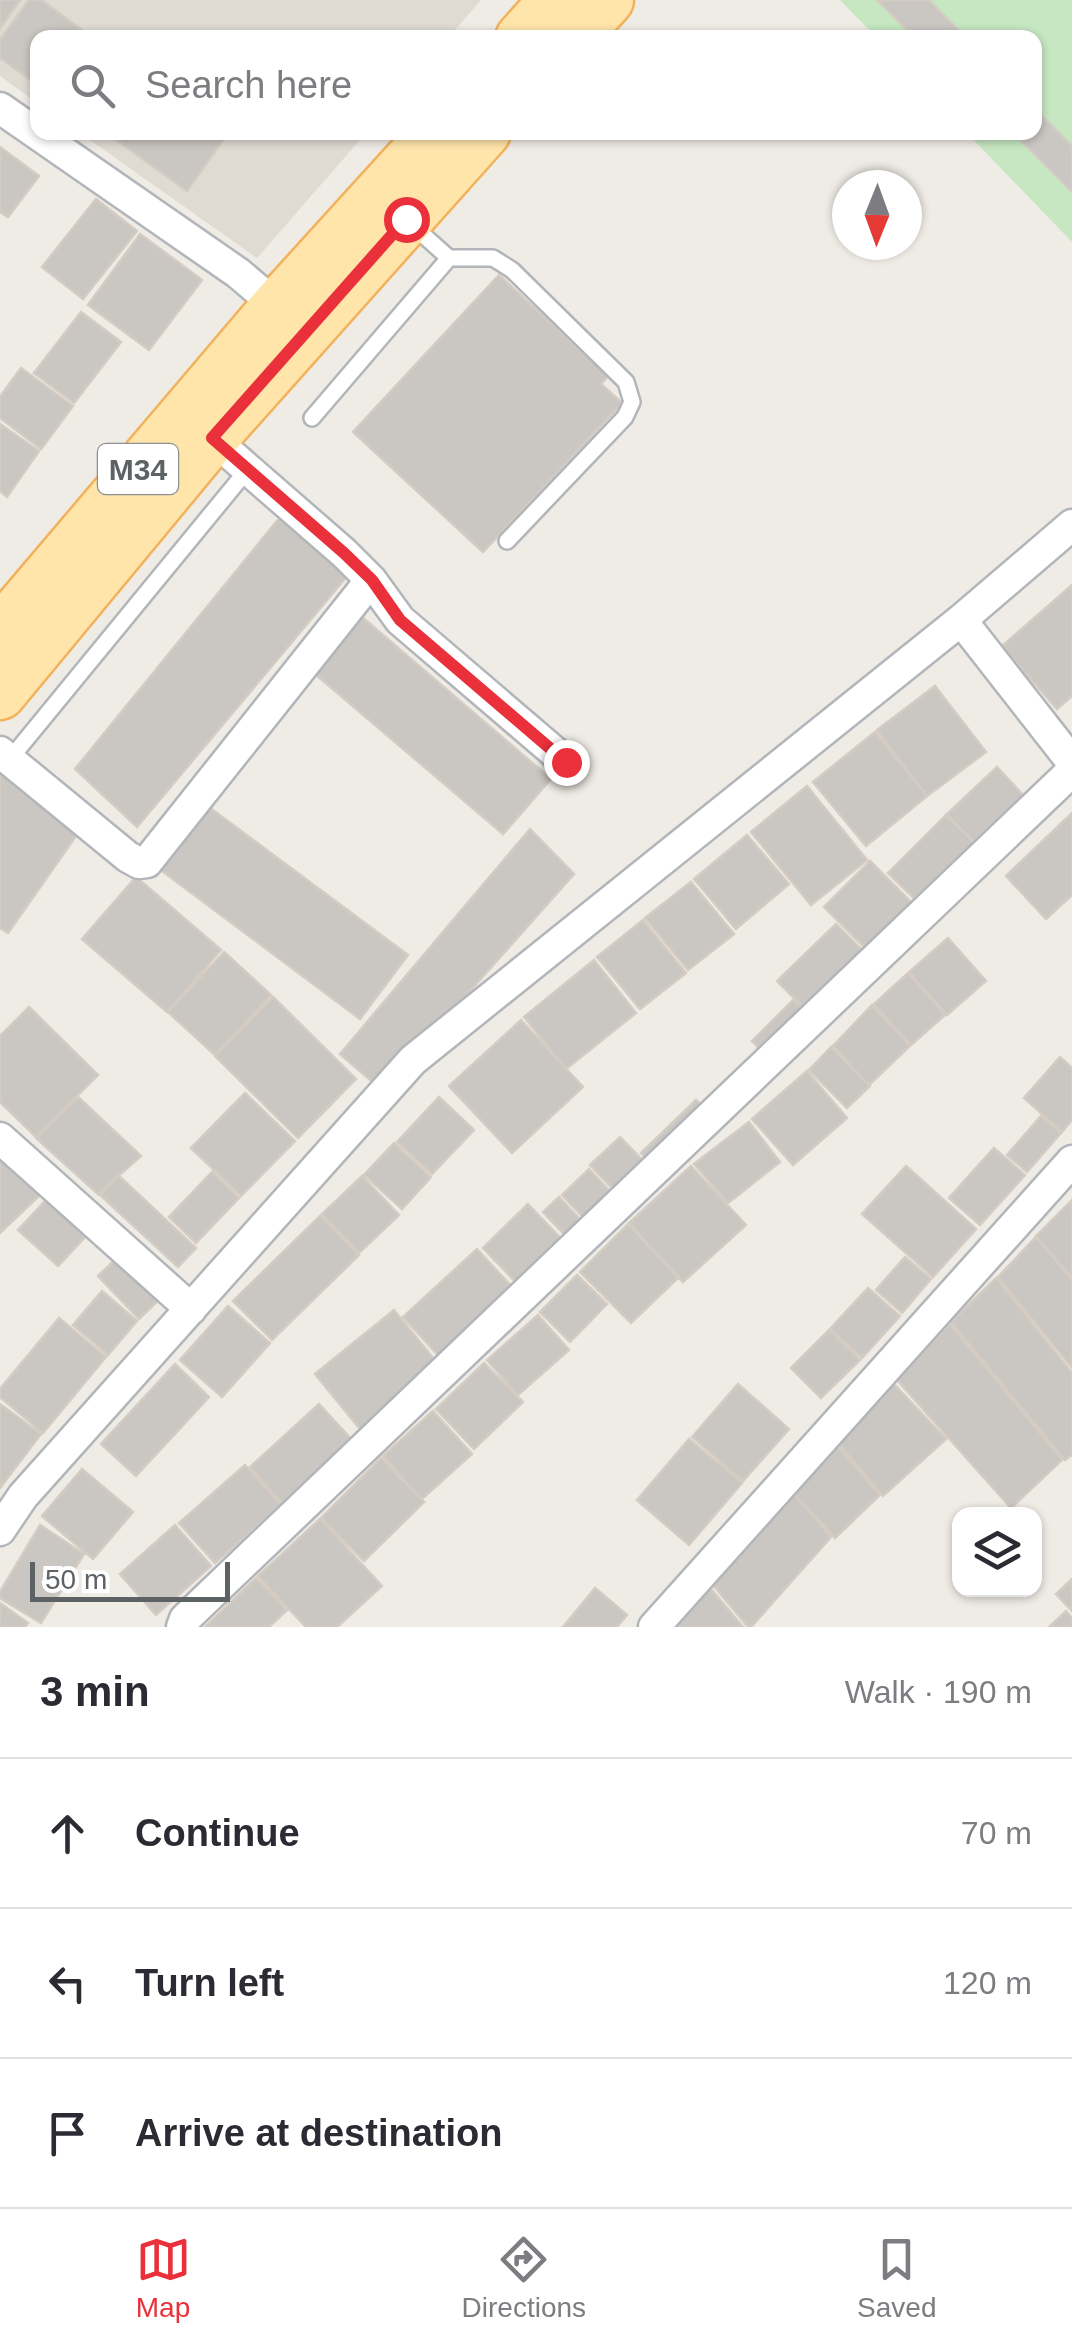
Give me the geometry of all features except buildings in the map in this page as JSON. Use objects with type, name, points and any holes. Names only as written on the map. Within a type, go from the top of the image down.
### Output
[{"type":"main road","points":[[528,30],[555,0]]},
{"type":"main road","points":[[580,30],[608,0]]},
{"type":"main road","name":"M34","points":[[0,632],[277,306],[427,140]]},
{"type":"main road","name":"M34","points":[[0,694],[230,454],[406,219],[478,140]]},
{"type":"street","points":[[0,108],[30,129]]},
{"type":"street","points":[[46,140],[238,273],[277,306]]},
{"type":"street","points":[[230,454],[372,580],[400,620],[566,762]]},
{"type":"street","points":[[0,1530],[23,1496],[413,1060],[961,620],[1072,525]]},
{"type":"street","points":[[5,756],[128,857],[139,863],[147,862],[372,580]]},
{"type":"street","points":[[961,620],[1072,762]]},
{"type":"street","points":[[182,1627],[1072,771]]},
{"type":"street","points":[[0,1138],[191,1309]]},
{"type":"street","points":[[654,1627],[1072,1161]]},
{"type":"lane","points":[[406,219],[450,258],[492,258],[512,270],[626,382],[632,402],[625,417],[507,542]]},
{"type":"lane","points":[[312,418],[450,258]]},
{"type":"lane","points":[[5,756],[230,454]]},
{"type":"shaded area","points":[[0,0],[481,0],[455,30],[30,30],[30,98],[0,76]]},
{"type":"shaded area","points":[[90,140],[360,140],[257,258]]},
{"type":"green space","points":[[840,0],[1072,0],[1072,242],[974,140],[1042,140],[1042,30],[869,30]]},
{"type":"route","points":[[406,219],[212,438],[372,580],[400,620],[566,762]]}]
